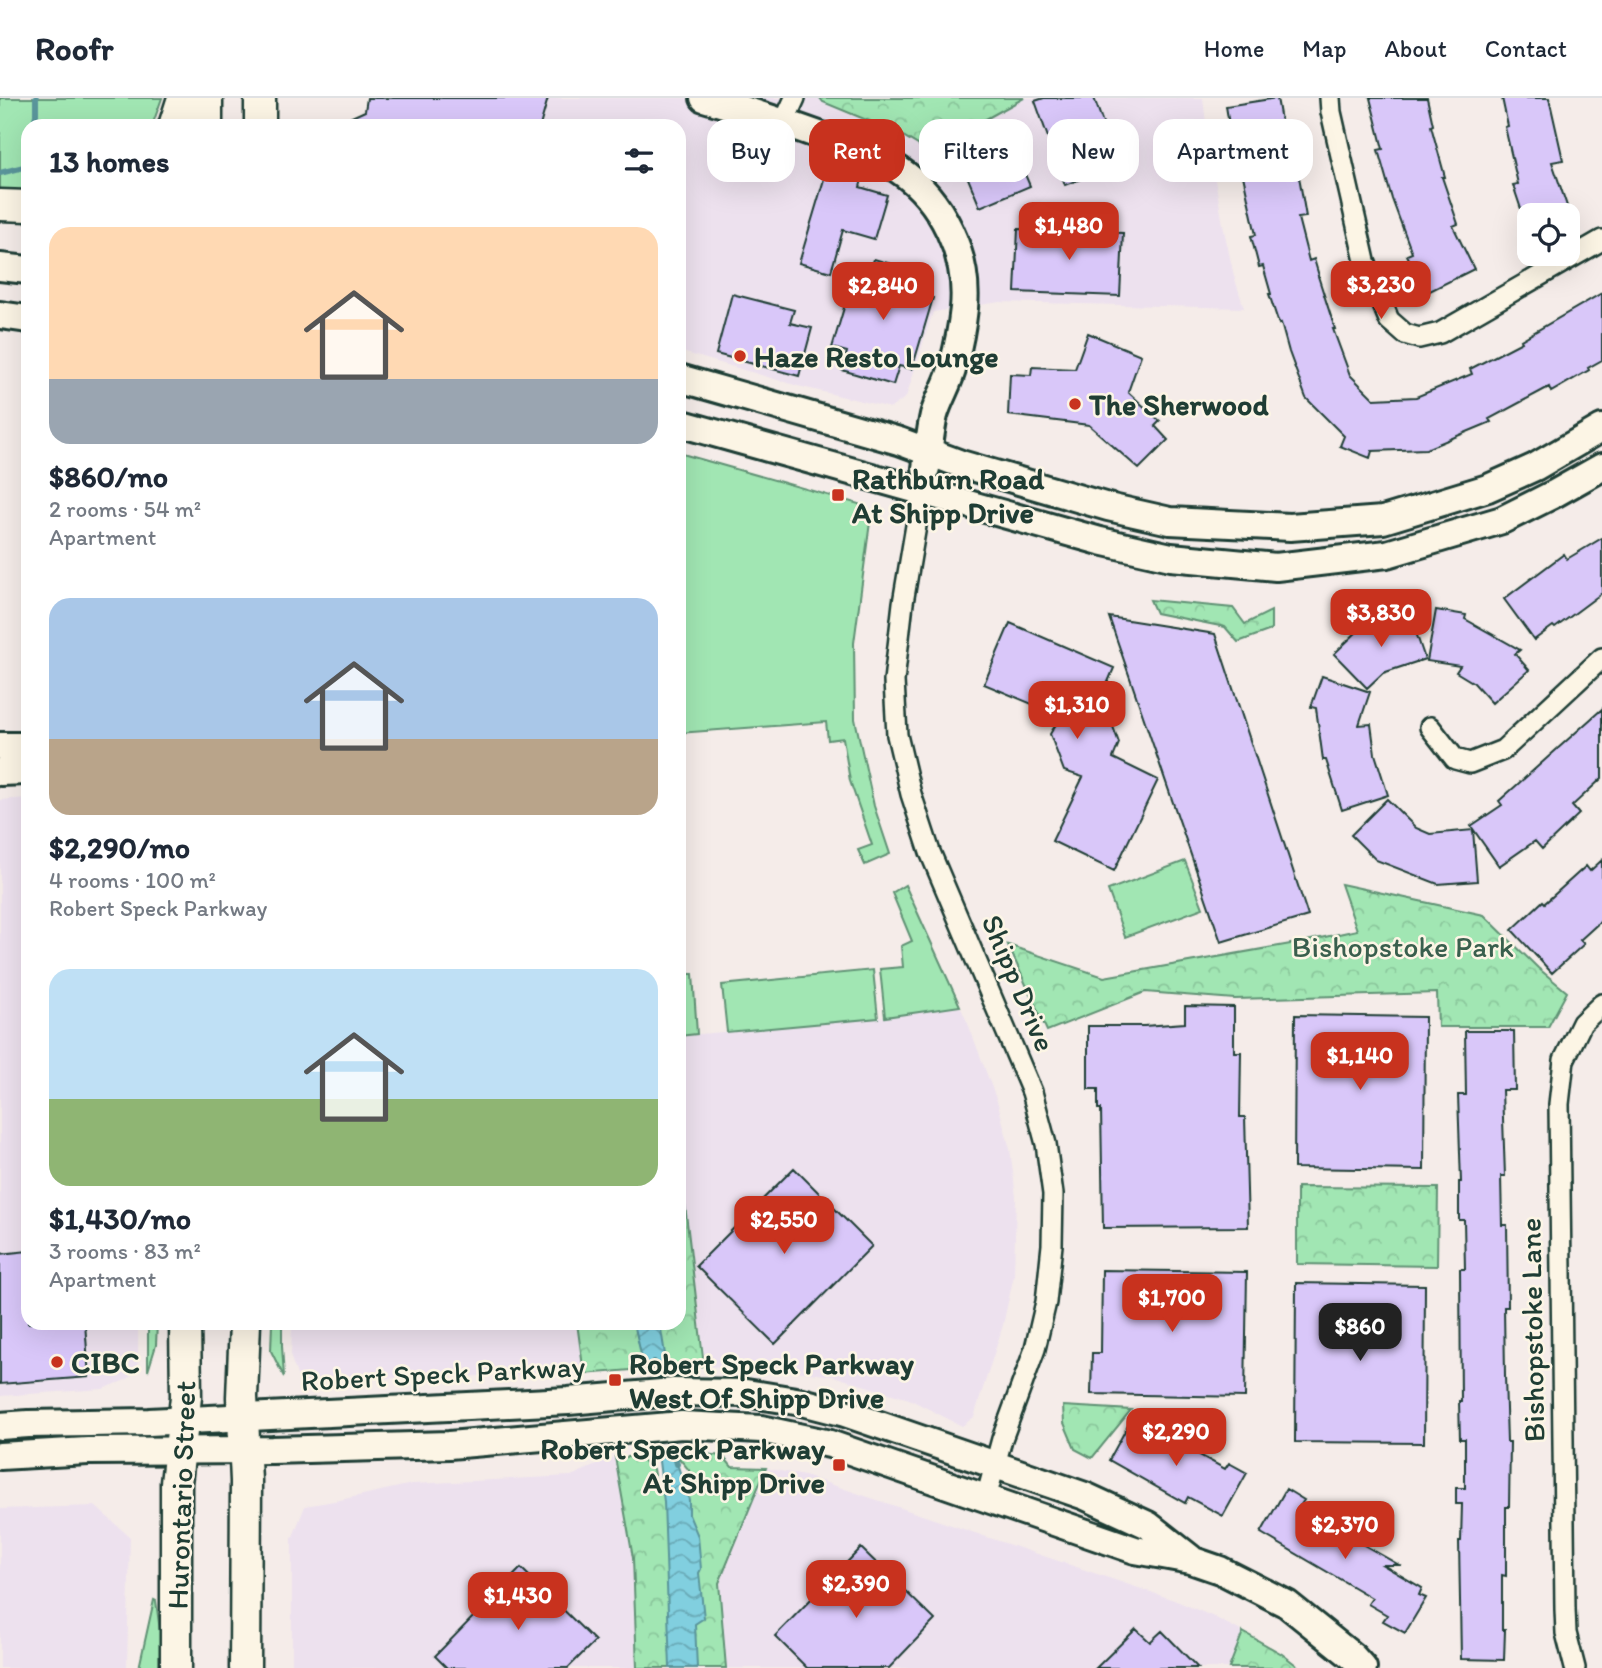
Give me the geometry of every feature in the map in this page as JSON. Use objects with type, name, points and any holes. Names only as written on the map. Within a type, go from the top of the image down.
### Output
[{"type":"main road","points":[[176,119],[183,98]]},
{"type":"main road","points":[[206,119],[207,98]]},
{"type":"main road","points":[[260,98],[260,119]]},
{"type":"main road","points":[[0,205],[21,206]]},
{"type":"main road","name":"Hurontario Street","points":[[176,1668],[176,1483],[186,1396],[185,1330]]},
{"type":"main road","name":"Hurontario Street","points":[[245,1330],[242,1397],[246,1481],[245,1668]]},
{"type":"street","points":[[704,98],[774,119]]},
{"type":"street","points":[[785,119],[795,98]]},
{"type":"street","points":[[1330,98],[1365,261],[1389,320],[1405,334],[1419,338],[1440,333],[1602,240]]},
{"type":"street","points":[[795,126],[867,153],[898,169],[936,206],[958,250],[964,275],[964,308],[953,367],[934,415],[922,490]]},
{"type":"street","points":[[0,267],[21,269]]},
{"type":"street","points":[[0,315],[21,318]]},
{"type":"street","points":[[686,380],[899,441],[961,464],[1108,507],[1170,521],[1290,527],[1383,520],[1488,488],[1535,467],[1602,428]]},
{"type":"street","points":[[686,425],[1100,541],[1171,557],[1276,567],[1387,554],[1502,520],[1602,467]]},
{"type":"street","name":"Shipp Drive","points":[[922,490],[902,603],[894,681],[897,735],[911,794],[930,852],[1032,1092],[1045,1144],[1053,1194],[1052,1245],[1046,1302],[1035,1349],[1002,1439],[986,1498]]},
{"type":"street","points":[[1430,727],[1455,759],[1470,764],[1503,750],[1602,658]]},
{"type":"street","points":[[0,746],[21,746]]},
{"type":"street","points":[[0,772],[21,771]]},
{"type":"street","name":"Bishopstoke Lane","points":[[1575,1668],[1566,1633],[1565,1609],[1559,1104],[1564,1060],[1582,1023],[1602,1004]]},
{"type":"street","name":"Robert Speck Parkway","points":[[0,1426],[568,1401],[673,1392],[746,1393],[802,1402],[845,1413],[1084,1496],[1148,1525],[1191,1560]]},
{"type":"street","name":"Robert Speck Parkway","points":[[0,1457],[88,1451],[449,1445],[682,1425],[761,1429],[830,1444],[1135,1550],[1191,1560],[1220,1570],[1287,1604],[1363,1668]]},
{"type":"shaded area","points":[[369,98],[1203,98],[1206,119],[1153,119],[1153,182],[1215,182],[1234,276],[1244,308],[1000,302],[933,312],[906,397],[891,408],[798,386],[686,353],[686,119],[365,119]]},
{"type":"shaded area","name":"CIBC","points":[[21,798],[21,1330],[138,1330],[138,1368],[128,1379],[103,1389],[0,1396],[0,800]]},
{"type":"shaded area","points":[[960,1006],[998,1104],[1010,1149],[1016,1197],[1014,1275],[1003,1325],[974,1417],[962,1426],[909,1399],[833,1376],[787,1370],[705,1366],[686,1211],[686,1035],[878,1018]]},
{"type":"shaded area","points":[[292,1330],[578,1330],[584,1374],[378,1378],[300,1383],[291,1358]]},
{"type":"shaded area","points":[[615,1457],[633,1558],[637,1668],[292,1668],[292,1539],[305,1506],[412,1484],[571,1476]]},
{"type":"shaded area","points":[[766,1468],[809,1477],[1174,1600],[1243,1632],[1229,1668],[726,1668],[719,1583]]},
{"type":"shaded area","points":[[95,1506],[130,1537],[127,1668],[0,1668],[0,1509]]},
{"type":"green space","points":[[0,98],[162,98],[154,119],[21,119],[21,191],[0,192]]},
{"type":"green space","points":[[820,98],[1024,98],[986,119],[919,119],[919,146],[905,137],[905,119],[864,119],[823,102]]},
{"type":"green space","points":[[686,455],[859,504],[870,522],[854,643],[855,719],[874,806],[890,854],[865,865],[858,850],[872,845],[850,781],[843,738],[828,740],[826,722],[686,732]]},
{"type":"green space","points":[[1150,600],[1233,608],[1245,624],[1271,611],[1271,630],[1238,642],[1225,627],[1156,613]]},
{"type":"green space","points":[[1185,861],[1203,908],[1125,937],[1108,890]]},
{"type":"green space","name":"Bishopstoke Park","points":[[1341,884],[1484,915],[1538,968],[1567,992],[1548,1027],[1438,1027],[1437,993],[1235,999],[1145,992],[1047,1031],[1008,945],[1104,977],[1302,942],[1357,930]]},
{"type":"green space","points":[[905,885],[960,1006],[885,1017],[880,969],[903,967],[901,946],[912,941],[892,893]]},
{"type":"green space","points":[[873,970],[878,1018],[727,1032],[722,985]]},
{"type":"green space","points":[[686,974],[693,974],[697,1034],[686,1035]]},
{"type":"green space","points":[[1297,1187],[1438,1188],[1437,1266],[1297,1264]]},
{"type":"green space","points":[[686,1213],[704,1366],[584,1374],[578,1330],[686,1330]]},
{"type":"green space","points":[[148,1330],[157,1330],[156,1345],[148,1371]]},
{"type":"green space","points":[[272,1330],[282,1330],[284,1377],[271,1351]]},
{"type":"green space","points":[[1063,1406],[1131,1410],[1092,1458],[1075,1449],[1064,1423]]},
{"type":"green space","points":[[673,1451],[723,1456],[732,1467],[766,1468],[719,1583],[726,1668],[637,1668],[633,1558],[615,1457],[639,1457],[653,1469],[656,1488],[689,1484],[689,1470]]},
{"type":"green space","points":[[154,1600],[165,1668],[139,1668]]},
{"type":"green space","points":[[1243,1632],[1282,1654],[1300,1668],[1229,1668]]},
{"type":"water","points":[[636,1330],[661,1330],[667,1367],[644,1368]]},
{"type":"water","points":[[673,1451],[689,1500],[689,1515],[698,1536],[704,1618],[695,1624],[697,1668],[670,1668],[664,1502],[658,1453]]},
{"type":"building","points":[[367,98],[548,98],[542,119],[347,119],[365,111]]},
{"type":"building","points":[[1044,98],[1094,98],[1102,119],[1047,119],[1047,135],[1035,101]]},
{"type":"building","points":[[1277,98],[1281,119],[1228,119],[1226,106]]},
{"type":"building","points":[[1370,98],[1427,98],[1433,125],[1431,126],[1445,177],[1442,177],[1458,224],[1453,226],[1474,269],[1426,293],[1407,255],[1412,253],[1378,150],[1383,149]]},
{"type":"building","points":[[1502,98],[1549,98],[1563,160],[1552,162],[1566,203],[1519,203],[1513,185],[1518,184],[1505,127],[1508,126]]},
{"type":"building","points":[[823,182],[861,182],[860,187],[887,195],[874,239],[843,230],[831,272],[799,263]]},
{"type":"building","points":[[970,182],[1028,182],[1030,186],[980,207]]},
{"type":"building","points":[[1244,182],[1300,182],[1306,217],[1298,218],[1309,261],[1314,259],[1333,329],[1350,375],[1374,399],[1416,397],[1472,374],[1470,369],[1522,342],[1521,340],[1602,293],[1602,360],[1551,392],[1549,387],[1489,419],[1491,422],[1426,449],[1372,451],[1370,458],[1340,446],[1344,436],[1306,398],[1269,294],[1263,266],[1259,267],[1251,236],[1256,235]]},
{"type":"building","points":[[1018,229],[1123,233],[1120,296],[1015,292]]},
{"type":"building","points":[[874,259],[925,274],[919,294],[933,298],[912,369],[899,366],[893,385],[842,370],[847,352],[832,348],[854,274],[868,278]]},
{"type":"building","points":[[732,294],[794,310],[790,323],[812,328],[799,376],[716,354]]},
{"type":"building","name":"The Sherwood","points":[[1088,333],[1141,355],[1128,392],[1160,421],[1155,426],[1168,440],[1139,469],[1089,425],[1008,415],[1010,374],[1031,375],[1032,367],[1075,369]]},
{"type":"building","points":[[1602,538],[1602,593],[1534,640],[1504,599],[1564,554],[1567,559]]},
{"type":"building","points":[[1436,610],[1466,615],[1465,619],[1520,650],[1515,654],[1529,670],[1492,703],[1474,683],[1456,672],[1460,666],[1427,661]]},
{"type":"building","points":[[1409,612],[1425,659],[1383,673],[1367,688],[1334,654],[1362,627]]},
{"type":"building","points":[[1109,617],[1215,634],[1308,916],[1221,942]]},
{"type":"building","points":[[1010,623],[1114,668],[1099,703],[1108,713],[1119,743],[1113,758],[1158,780],[1114,871],[1052,841],[1083,777],[1064,771],[1050,734],[1061,716],[984,684]]},
{"type":"building","points":[[1322,676],[1370,692],[1359,725],[1371,724],[1375,754],[1388,795],[1342,810],[1326,760],[1323,760],[1316,708],[1311,707]]},
{"type":"building","points":[[1602,709],[1602,778],[1572,806],[1579,814],[1542,849],[1535,841],[1499,866],[1471,826],[1502,805],[1499,801]]},
{"type":"building","points":[[1387,799],[1416,828],[1430,834],[1473,830],[1477,881],[1438,884],[1376,860],[1351,835]]},
{"type":"building","points":[[1602,860],[1602,920],[1580,940],[1584,944],[1552,973],[1512,930],[1586,866],[1590,871]]},
{"type":"building","points":[[1185,1006],[1234,1007],[1234,1052],[1241,1052],[1240,1117],[1245,1117],[1248,1227],[1103,1228],[1101,1109],[1098,1109],[1098,1089],[1088,1089],[1088,1026],[1185,1023]]},
{"type":"building","points":[[1295,1015],[1425,1017],[1424,1170],[1294,1168]]},
{"type":"building","points":[[1465,1031],[1514,1031],[1515,1090],[1502,1090],[1505,1176],[1501,1176],[1502,1225],[1507,1225],[1508,1307],[1504,1307],[1505,1376],[1507,1442],[1510,1442],[1506,1576],[1502,1575],[1504,1660],[1461,1659],[1459,1541],[1462,1504],[1456,1504],[1456,1488],[1465,1488],[1465,1439],[1460,1439],[1459,1401],[1460,1269],[1465,1269],[1464,1220],[1459,1220],[1461,1182],[1458,1095],[1466,1095]]},
{"type":"building","points":[[794,1168],[872,1246],[775,1344],[696,1266]]},
{"type":"building","points":[[21,1252],[21,1330],[86,1330],[89,1377],[0,1384],[0,1254]]},
{"type":"building","points":[[1102,1270],[1247,1272],[1245,1397],[1091,1394],[1092,1353],[1101,1353]]},
{"type":"building","points":[[1296,1283],[1425,1285],[1424,1443],[1295,1442]]},
{"type":"building","points":[[1132,1418],[1225,1469],[1229,1463],[1247,1473],[1223,1516],[1188,1497],[1185,1503],[1109,1460]]},
{"type":"building","points":[[1286,1489],[1304,1500],[1299,1508],[1399,1565],[1383,1565],[1422,1588],[1419,1595],[1426,1598],[1405,1633],[1383,1621],[1387,1615],[1368,1604],[1372,1598],[1261,1533]]},
{"type":"building","points":[[861,1548],[935,1620],[889,1668],[807,1668],[775,1636]]},
{"type":"building","points":[[521,1568],[595,1641],[568,1668],[447,1668],[435,1656]]},
{"type":"building","points":[[1136,1629],[1150,1642],[1162,1631],[1198,1668],[1096,1668]]},
{"type":"waterway","points":[[35,119],[36,98]]},
{"type":"waterway","points":[[0,173],[21,168]]},
{"type":"waterway","points":[[654,1362],[659,1386]]},
{"type":"waterway","points":[[670,1434],[677,1464]]},
{"type":"place","name":"Haze Resto Lounge","points":[[740,356]]},
{"type":"place","name":"The Sherwood","points":[[1075,404]]},
{"type":"place","name":"Rathburn Road At Shipp Drive","points":[[838,495]]},
{"type":"place","name":"CIBC","points":[[57,1362]]},
{"type":"place","name":"Robert Speck Parkway West Of Shipp Drive","points":[[615,1380]]},
{"type":"place","name":"Robert Speck Parkway At Shipp Drive","points":[[839,1465]]}]
